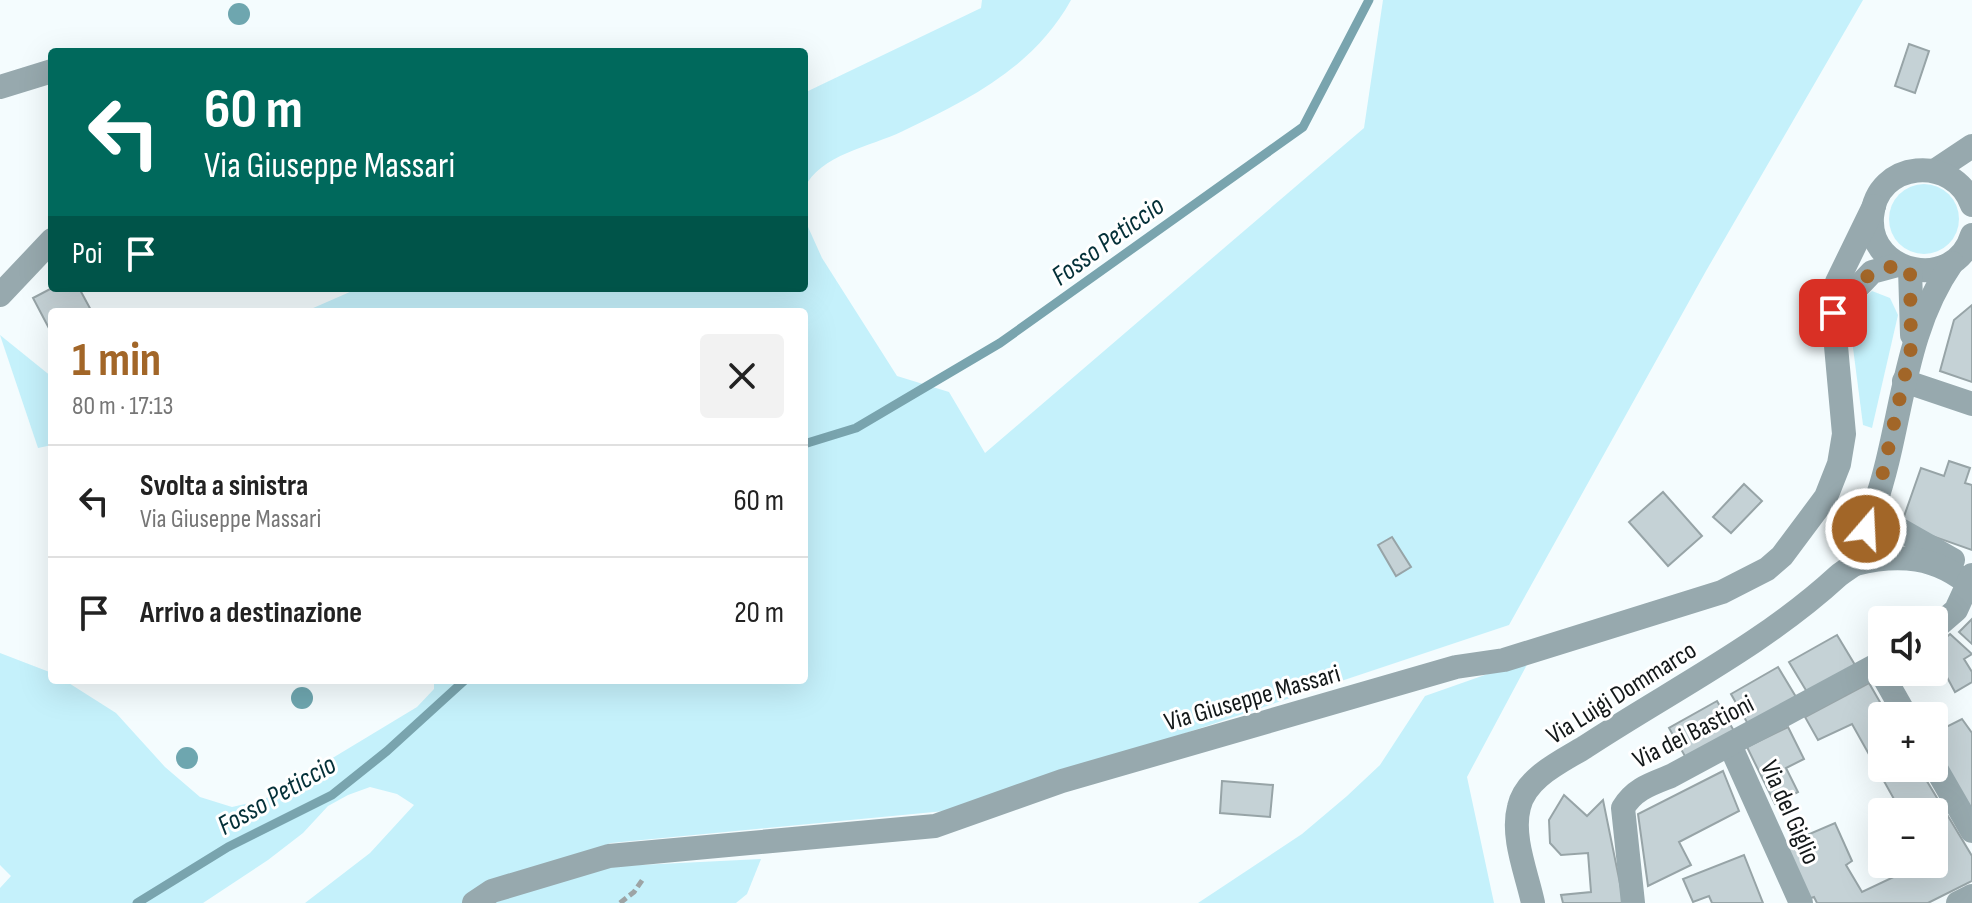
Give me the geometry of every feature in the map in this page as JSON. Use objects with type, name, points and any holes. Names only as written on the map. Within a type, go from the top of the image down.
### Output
[{"type":"street","points":[[0,87],[48,72]]},
{"type":"street","points":[[1972,146],[1936,170],[1966,190],[1972,205]]},
{"type":"street","name":"Via Giuseppe Massari","points":[[474,903],[492,891],[609,856],[935,826],[1062,781],[1456,667],[1504,660],[1722,592],[1767,569],[1782,556],[1831,488],[1844,434],[1833,313],[1837,282],[1874,206],[1891,180],[1920,169],[1936,170]]},
{"type":"street","points":[[1874,206],[1872,217],[1876,240],[1881,250],[1904,267]]},
{"type":"street","points":[[0,295],[48,244]]},
{"type":"street","points":[[1833,313],[1872,272],[1904,267],[1927,271],[1964,251]]},
{"type":"street","name":"Via Luigi Dommarco","points":[[1533,903],[1517,834],[1517,820],[1526,791],[1537,778],[1775,628],[1848,569],[1880,504],[1911,348],[1933,295],[1964,251]]},
{"type":"street","name":"Via Luigi Dommarco","points":[[1904,267],[1911,348]]},
{"type":"street","points":[[1904,381],[1972,404]]},
{"type":"street","points":[[1880,504],[1888,523],[1971,579]]},
{"type":"street","points":[[1848,569],[1885,557],[1910,558],[1935,562],[1971,579]]},
{"type":"street","points":[[1948,617],[1956,610],[1971,579]]},
{"type":"street","name":"Via dei Bastioni","points":[[1633,903],[1623,808],[1629,798],[1638,790],[1730,745],[1868,670]]},
{"type":"street","name":"Via del Giglio","points":[[1730,745],[1801,903]]},
{"type":"street","points":[[1944,782],[1972,831]]},
{"type":"street","points":[[1958,903],[1972,896]]},
{"type":"shaded area","points":[[982,0],[1071,0],[1039,44],[998,79],[928,119],[834,159],[808,182],[808,91],[981,8]]},
{"type":"shaded area","points":[[1383,0],[1863,0],[1706,271],[1509,625],[955,810],[611,843],[499,882],[465,903],[305,903],[370,853],[414,805],[397,794],[370,787],[328,806],[303,833],[203,903],[0,903],[0,888],[11,876],[0,865],[0,653],[48,671],[48,684],[70,684],[116,713],[165,767],[200,797],[232,807],[263,800],[417,707],[434,689],[434,684],[808,684],[808,308],[313,308],[350,292],[808,292],[808,227],[822,258],[897,376],[949,392],[985,453],[1364,128]]},
{"type":"shaded area","points":[[1917,184],[1931,184],[1953,199],[1959,219],[1957,232],[1949,244],[1931,254],[1917,254],[1895,239],[1889,226],[1889,212],[1904,190]]},
{"type":"shaded area","points":[[1872,291],[1890,298],[1898,315],[1872,428],[1863,425],[1849,317],[1853,307]]},
{"type":"shaded area","points":[[0,335],[48,374],[48,446],[38,448]]},
{"type":"shaded area","points":[[1530,659],[1467,777],[1494,903],[1198,903],[1302,834],[1347,796],[1380,765],[1425,696]]},
{"type":"shaded area","points":[[761,859],[747,894],[736,903],[493,903],[599,867]]},
{"type":"building","points":[[1909,44],[1929,51],[1915,93],[1895,86]]},
{"type":"building","points":[[48,290],[81,292],[90,308],[48,308],[48,326],[33,298]]},
{"type":"building","points":[[1972,305],[1972,382],[1940,371],[1954,320]]},
{"type":"building","points":[[1949,461],[1970,468],[1965,483],[1972,485],[1972,550],[1901,525],[1921,468],[1944,476]]},
{"type":"building","points":[[1744,484],[1762,501],[1731,533],[1713,517]]},
{"type":"building","points":[[1663,492],[1702,536],[1668,566],[1629,522]]},
{"type":"building","points":[[1392,537],[1411,567],[1396,576],[1378,545]]},
{"type":"building","points":[[1972,619],[1972,644],[1959,632]]},
{"type":"building","points":[[1950,634],[1972,654],[1964,659],[1972,672],[1972,682],[1955,692],[1948,679]]},
{"type":"building","points":[[1837,635],[1855,665],[1807,692],[1789,662]]},
{"type":"building","points":[[1778,667],[1796,697],[1748,724],[1731,694]]},
{"type":"building","points":[[1868,684],[1880,702],[1868,702],[1868,753],[1852,724],[1818,740],[1805,717]]},
{"type":"building","points":[[1717,701],[1734,731],[1686,758],[1669,728]]},
{"type":"building","points":[[1962,719],[1972,733],[1972,815],[1948,770],[1948,726]]},
{"type":"building","points":[[1788,727],[1804,759],[1786,768],[1798,792],[1775,804],[1747,747]]},
{"type":"building","points":[[1723,771],[1739,811],[1679,842],[1691,865],[1648,886],[1638,814]]},
{"type":"building","points":[[1222,781],[1273,785],[1270,817],[1220,813]]},
{"type":"building","points":[[1884,782],[1927,782],[1937,798],[1893,798]]},
{"type":"building","points":[[1564,795],[1587,816],[1603,800],[1624,903],[1563,903],[1561,895],[1591,892],[1588,853],[1561,855],[1550,843],[1549,820]]},
{"type":"building","points":[[1948,816],[1972,856],[1972,881],[1928,903],[1817,903],[1814,897],[1808,899],[1786,844],[1835,823],[1852,861],[1846,865],[1862,892],[1892,878],[1948,878]]},
{"type":"building","points":[[1744,855],[1763,903],[1712,903],[1709,896],[1693,902],[1683,879]]},
{"type":"waterway","name":"Fosso Peticcio","points":[[808,443],[856,428],[1000,343],[1303,127],[1369,0]]},
{"type":"waterway","name":"Fosso Peticcio","points":[[137,903],[228,847],[332,795],[387,751],[461,684]]},
{"type":"route","points":[[1833,313],[1872,272],[1892,265],[1910,269],[1911,348],[1878,494],[1866,529]]}]
